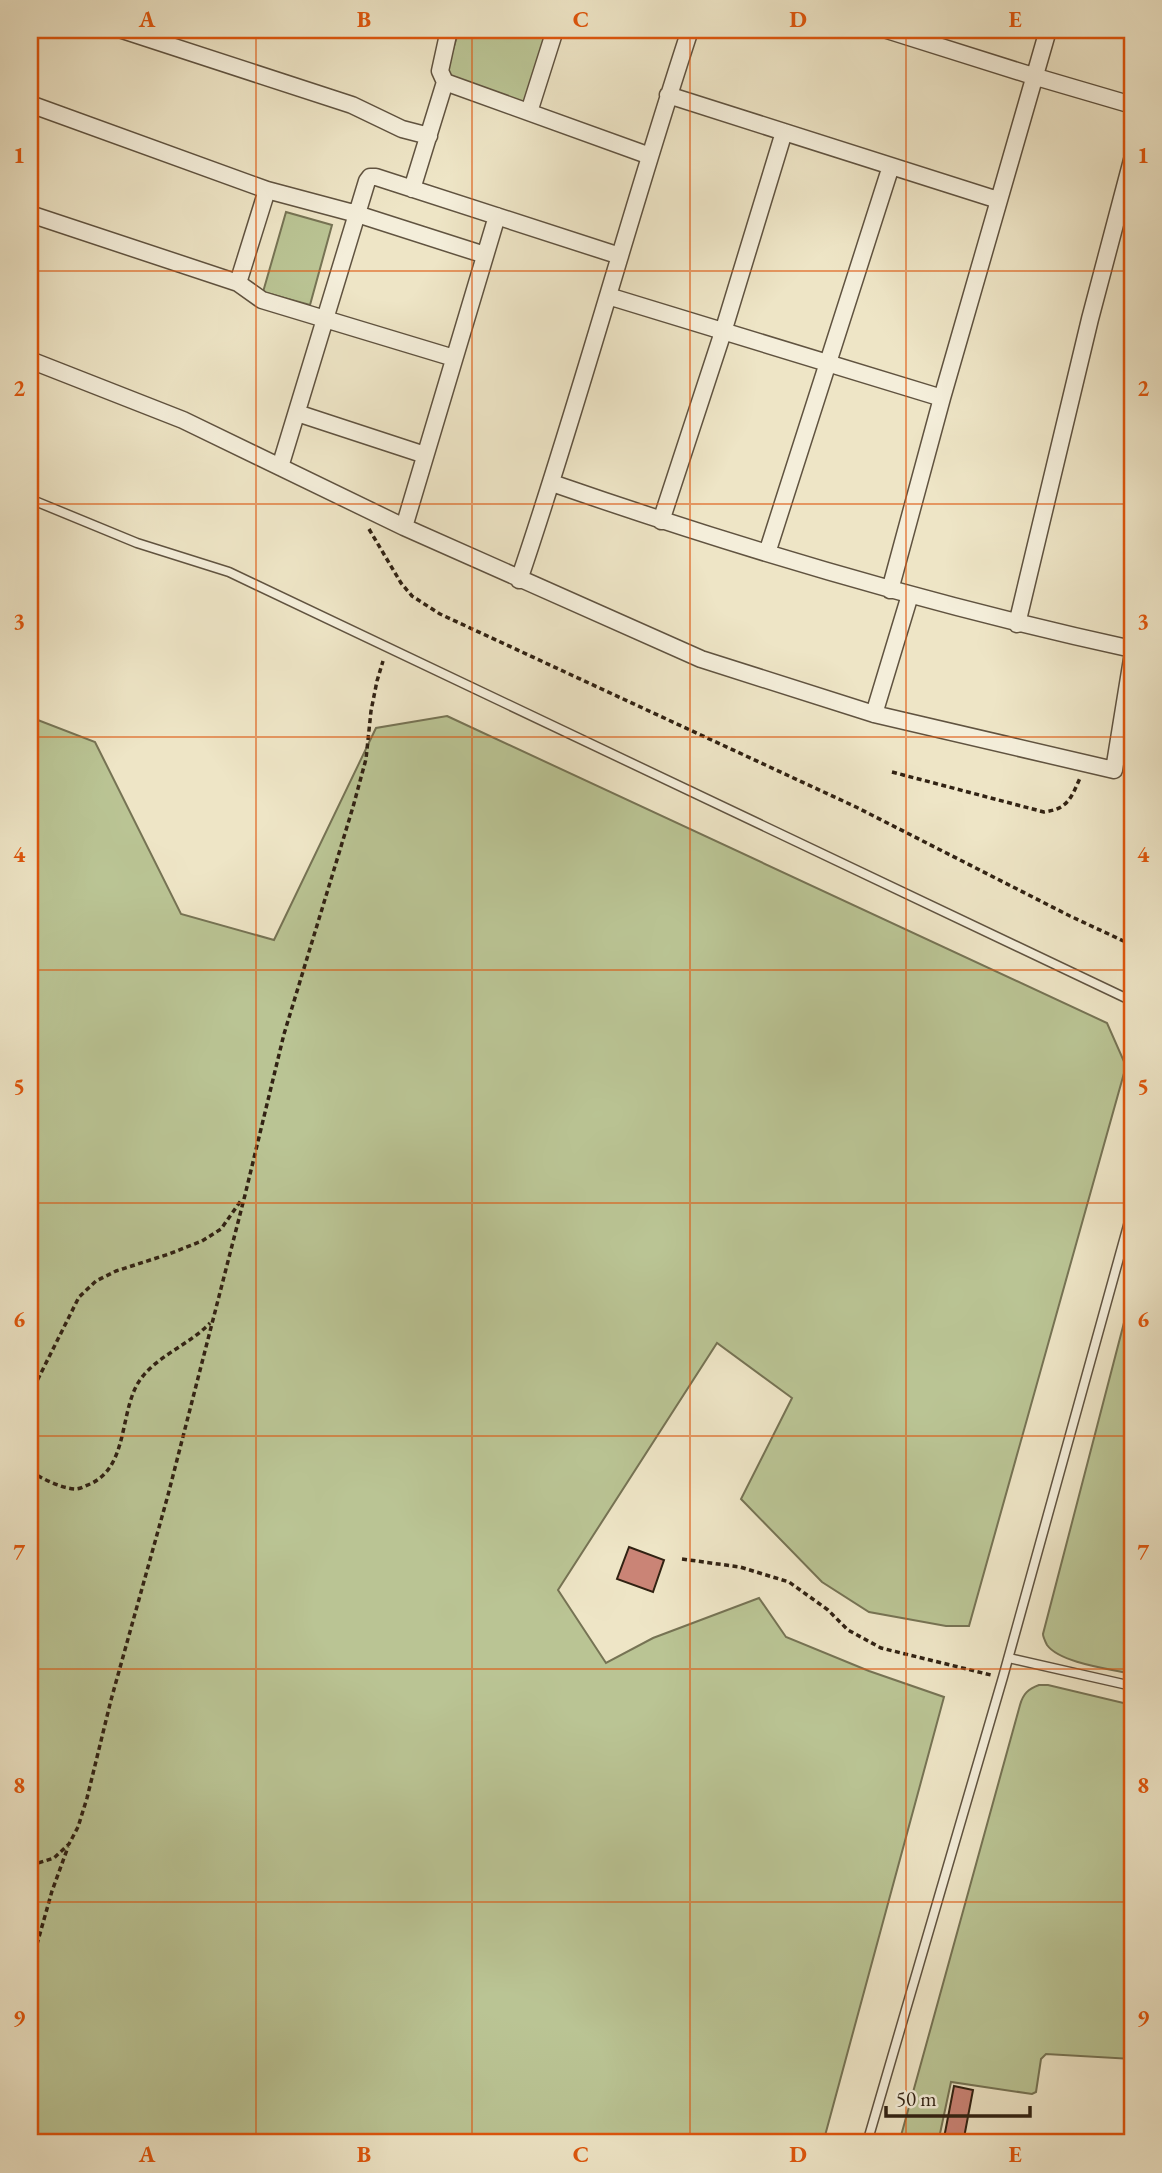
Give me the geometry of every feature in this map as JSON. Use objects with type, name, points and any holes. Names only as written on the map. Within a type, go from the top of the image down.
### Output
[{"type":"street","points":[[122,30],[352,105],[402,129],[429,136]]},
{"type":"street","points":[[412,189],[445,82],[440,71],[449,30]]},
{"type":"street","points":[[529,112],[555,30]]},
{"type":"street","points":[[519,580],[552,483],[668,95],[690,30]]},
{"type":"street","points":[[887,30],[1132,105]]},
{"type":"street","points":[[890,590],[1048,30]]},
{"type":"street","points":[[445,82],[650,156]]},
{"type":"street","points":[[668,95],[998,200]]},
{"type":"street","points":[[30,104],[267,190],[357,214],[485,255]]},
{"type":"street","points":[[661,521],[723,332],[784,132]]},
{"type":"street","points":[[1017,624],[1090,320],[1132,160]]},
{"type":"street","points":[[767,553],[891,166]]},
{"type":"street","points":[[280,467],[370,177],[620,256]]},
{"type":"street","points":[[238,283],[267,190]]},
{"type":"street","points":[[30,214],[238,283],[262,300],[454,358]]},
{"type":"street","points":[[404,527],[497,216]]},
{"type":"street","points":[[608,296],[942,398]]},
{"type":"street","points":[[30,360],[183,419],[404,527],[701,659],[874,714],[1114,770],[1132,659]]},
{"type":"street","points":[[297,413],[425,456]]},
{"type":"street","points":[[552,483],[661,521],[890,590],[1017,624],[1132,649]]},
{"type":"street","points":[[874,714],[910,595]]},
{"type":"lane","points":[[30,499],[137,543],[229,572],[1132,1001]]},
{"type":"lane","points":[[867,2143],[1009,1658],[1132,1211]]},
{"type":"lane","points":[[1009,1658],[1132,1686]]},
{"type":"path","points":[[358,505],[401,583],[412,596],[440,614],[856,807],[1132,945]]},
{"type":"path","points":[[30,1969],[52,1891],[87,1798],[111,1700],[168,1495],[284,1034],[366,760],[371,711],[381,664],[391,649]]},
{"type":"path","points":[[892,772],[1044,811],[1058,810],[1069,800],[1087,764]]},
{"type":"path","points":[[30,1395],[65,1322],[79,1297],[87,1289],[116,1271],[202,1241],[221,1229],[245,1195]]},
{"type":"path","points":[[30,1472],[59,1485],[77,1489],[94,1482],[110,1466],[134,1392],[142,1376],[211,1323]]},
{"type":"path","points":[[682,1559],[740,1567],[789,1582],[828,1610],[848,1630],[881,1648],[1003,1678]]},
{"type":"path","points":[[30,1863],[54,1858],[69,1844]]},
{"type":"green space","points":[[459,30],[551,30],[532,96],[523,102],[450,76],[447,69]]},
{"type":"green space","points":[[286,212],[332,225],[310,305],[263,292]]},
{"type":"green space","points":[[447,716],[1107,1023],[1126,1066],[969,1626],[946,1626],[869,1612],[822,1582],[741,1499],[792,1398],[717,1343],[558,1590],[606,1663],[653,1638],[759,1598],[786,1637],[869,1671],[944,1697],[823,2143],[30,2143],[30,717],[95,742],[181,914],[274,940],[376,728]]},
{"type":"green space","points":[[1132,1307],[1132,1674],[1074,1661],[1053,1651],[1047,1645],[1043,1634],[1126,1315]]},
{"type":"green space","points":[[1039,1685],[1132,1705],[1132,2059],[1046,2054],[1041,2059],[1036,2092],[1032,2094],[951,2082],[938,2143],[899,2143],[1020,1705],[1026,1692]]},
{"type":"building","points":[[629,1547],[664,1560],[653,1592],[617,1579]]},
{"type":"building","points":[[954,2086],[973,2090],[963,2143],[943,2143]]}]
